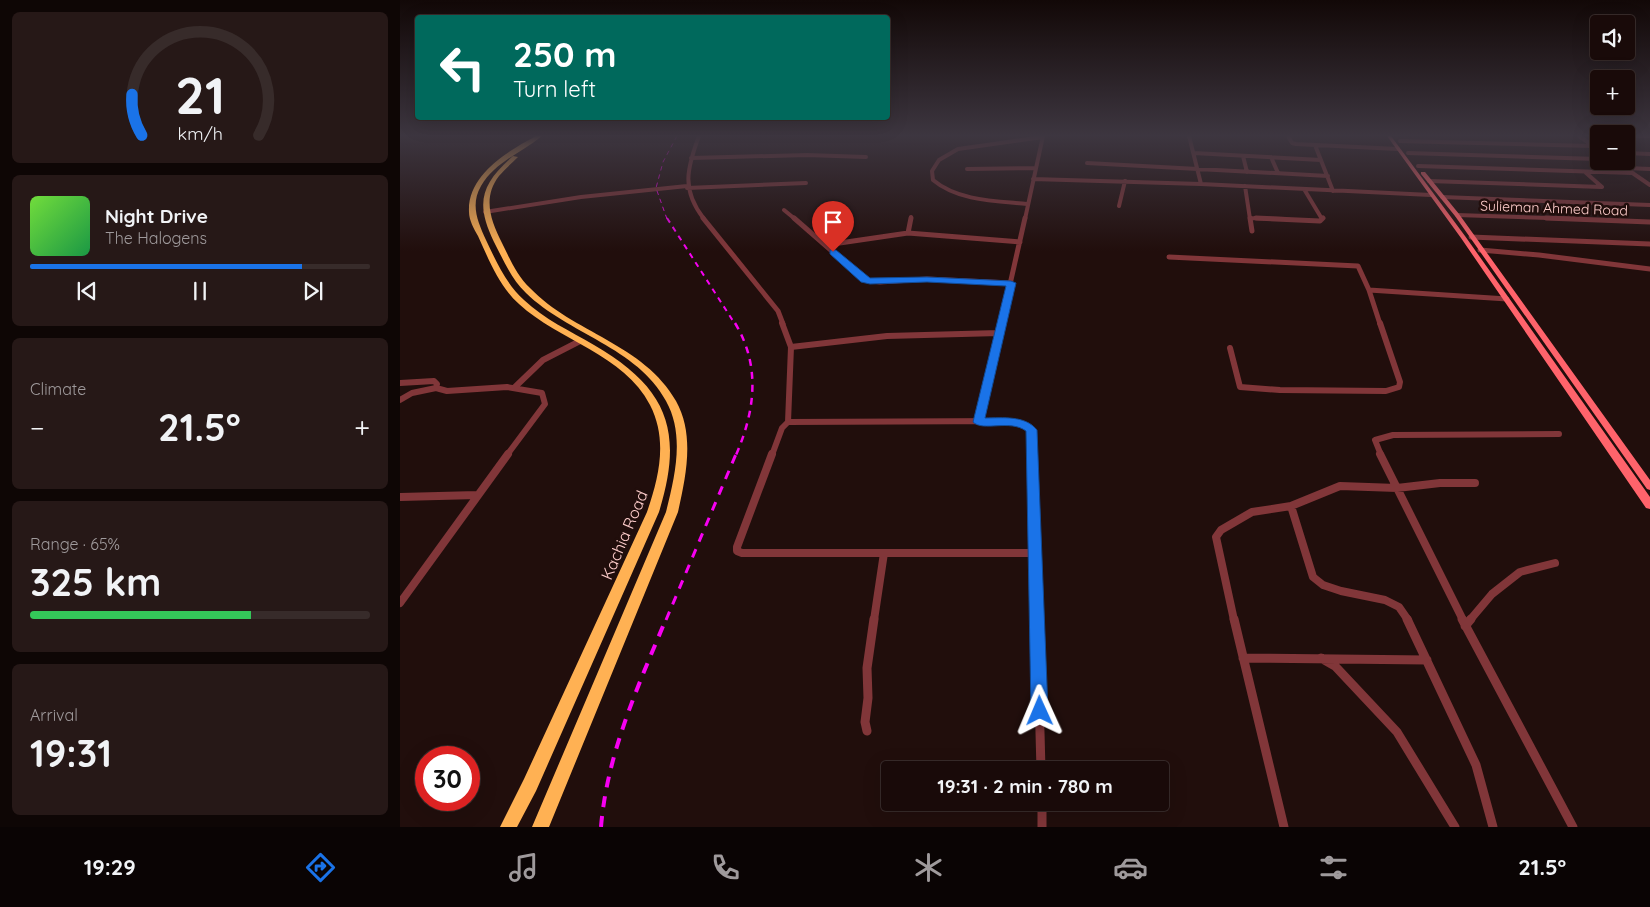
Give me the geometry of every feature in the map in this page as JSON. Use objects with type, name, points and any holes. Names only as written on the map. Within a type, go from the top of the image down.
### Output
[{"type":"main road","name":"Kachia Road","points":[[488,175],[473,198],[472,212],[498,274],[507,287],[529,308],[616,364],[648,392],[663,427],[666,455],[665,472],[653,512],[530,785],[508,827]]},
{"type":"main road","points":[[485,212],[485,196],[498,175]]},
{"type":"main road","name":"Kachia Road","points":[[485,212],[488,222],[513,271],[528,291],[548,307],[630,358],[656,379],[671,401],[682,432],[681,470],[672,512],[540,827]]},
{"type":"street","points":[[689,175],[687,187],[698,212],[778,311],[791,347],[788,422],[782,428],[737,547],[738,551],[742,553],[1036,553]]},
{"type":"street","points":[[931,175],[932,178],[940,186],[956,194],[1027,204]]},
{"type":"street","points":[[978,422],[1034,175]]},
{"type":"street","points":[[1198,175],[1201,184]]},
{"type":"street","points":[[1305,175],[1328,176],[1333,191]]},
{"type":"street","points":[[1419,175],[1650,505]]},
{"type":"street","points":[[1424,175],[1457,215],[1650,487]]},
{"type":"street","points":[[1429,182],[1602,187],[1588,175]]},
{"type":"street","points":[[1636,175],[1650,184]]},
{"type":"street","points":[[1033,179],[1201,184],[1432,196]]},
{"type":"street","points":[[1119,206],[1125,181]]},
{"type":"street","points":[[485,212],[581,197],[687,187],[806,183]]},
{"type":"street","points":[[1245,186],[1252,231]]},
{"type":"street","points":[[1250,218],[1320,221],[1323,219],[1322,217],[1304,189]]},
{"type":"street","points":[[1442,197],[1650,205]]},
{"type":"street","points":[[784,210],[864,280],[927,279],[1011,283]]},
{"type":"street","name":"Sulieman Ahmed Road","points":[[1457,215],[1650,222]]},
{"type":"street","points":[[908,232],[911,217]]},
{"type":"street","points":[[1455,226],[1464,226]]},
{"type":"street","points":[[826,245],[908,232],[1020,242]]},
{"type":"street","points":[[1471,237],[1650,244]]},
{"type":"street","points":[[1480,250],[1539,255],[1650,269]]},
{"type":"street","points":[[1169,257],[1355,265],[1360,268],[1369,290],[1400,382],[1399,387],[1386,391],[1280,390],[1240,387],[1230,348]]},
{"type":"street","points":[[1369,290],[1507,299]]},
{"type":"street","points":[[791,347],[887,336],[999,333]]},
{"type":"street","points":[[515,387],[542,360],[580,341]]},
{"type":"street","points":[[400,383],[434,381],[437,384],[436,388]]},
{"type":"street","points":[[400,400],[412,393],[436,388],[447,391],[515,387],[531,389],[542,393],[545,404],[400,603]]},
{"type":"street","points":[[788,422],[1009,421],[1024,424],[1032,430],[1041,761]]},
{"type":"street","points":[[1559,434],[1393,435],[1380,437],[1375,440],[1374,444],[1465,626],[1573,827]]},
{"type":"street","points":[[1284,827],[1216,537],[1221,530],[1252,512],[1291,506],[1340,486],[1397,488],[1440,482],[1475,483]]},
{"type":"street","points":[[400,496],[477,495]]},
{"type":"street","points":[[1291,506],[1313,577],[1323,585],[1341,591],[1385,600],[1398,607],[1408,619],[1476,765],[1493,827]]},
{"type":"street","points":[[867,731],[865,722],[868,698],[867,668],[884,553]]},
{"type":"street","points":[[1465,626],[1492,594],[1520,572],[1556,563]]},
{"type":"street","points":[[1243,658],[1427,660]]},
{"type":"street","points":[[1321,658],[1335,666],[1397,732],[1455,827]]},
{"type":"street","points":[[1042,811],[1042,827]]},
{"type":"railway","points":[[660,175],[656,188],[667,219]]},
{"type":"railway","points":[[667,218],[735,324]]},
{"type":"railway","points":[[735,323],[749,356],[752,372],[751,405],[748,422],[736,455]]},
{"type":"railway","points":[[666,620],[736,454]]},
{"type":"railway","points":[[601,827],[610,773],[625,721],[666,619]]},
{"type":"route","points":[[833,252],[864,280],[880,282],[927,279],[1011,283],[978,422],[1009,421],[1024,424],[1032,430],[1040,711]]}]
